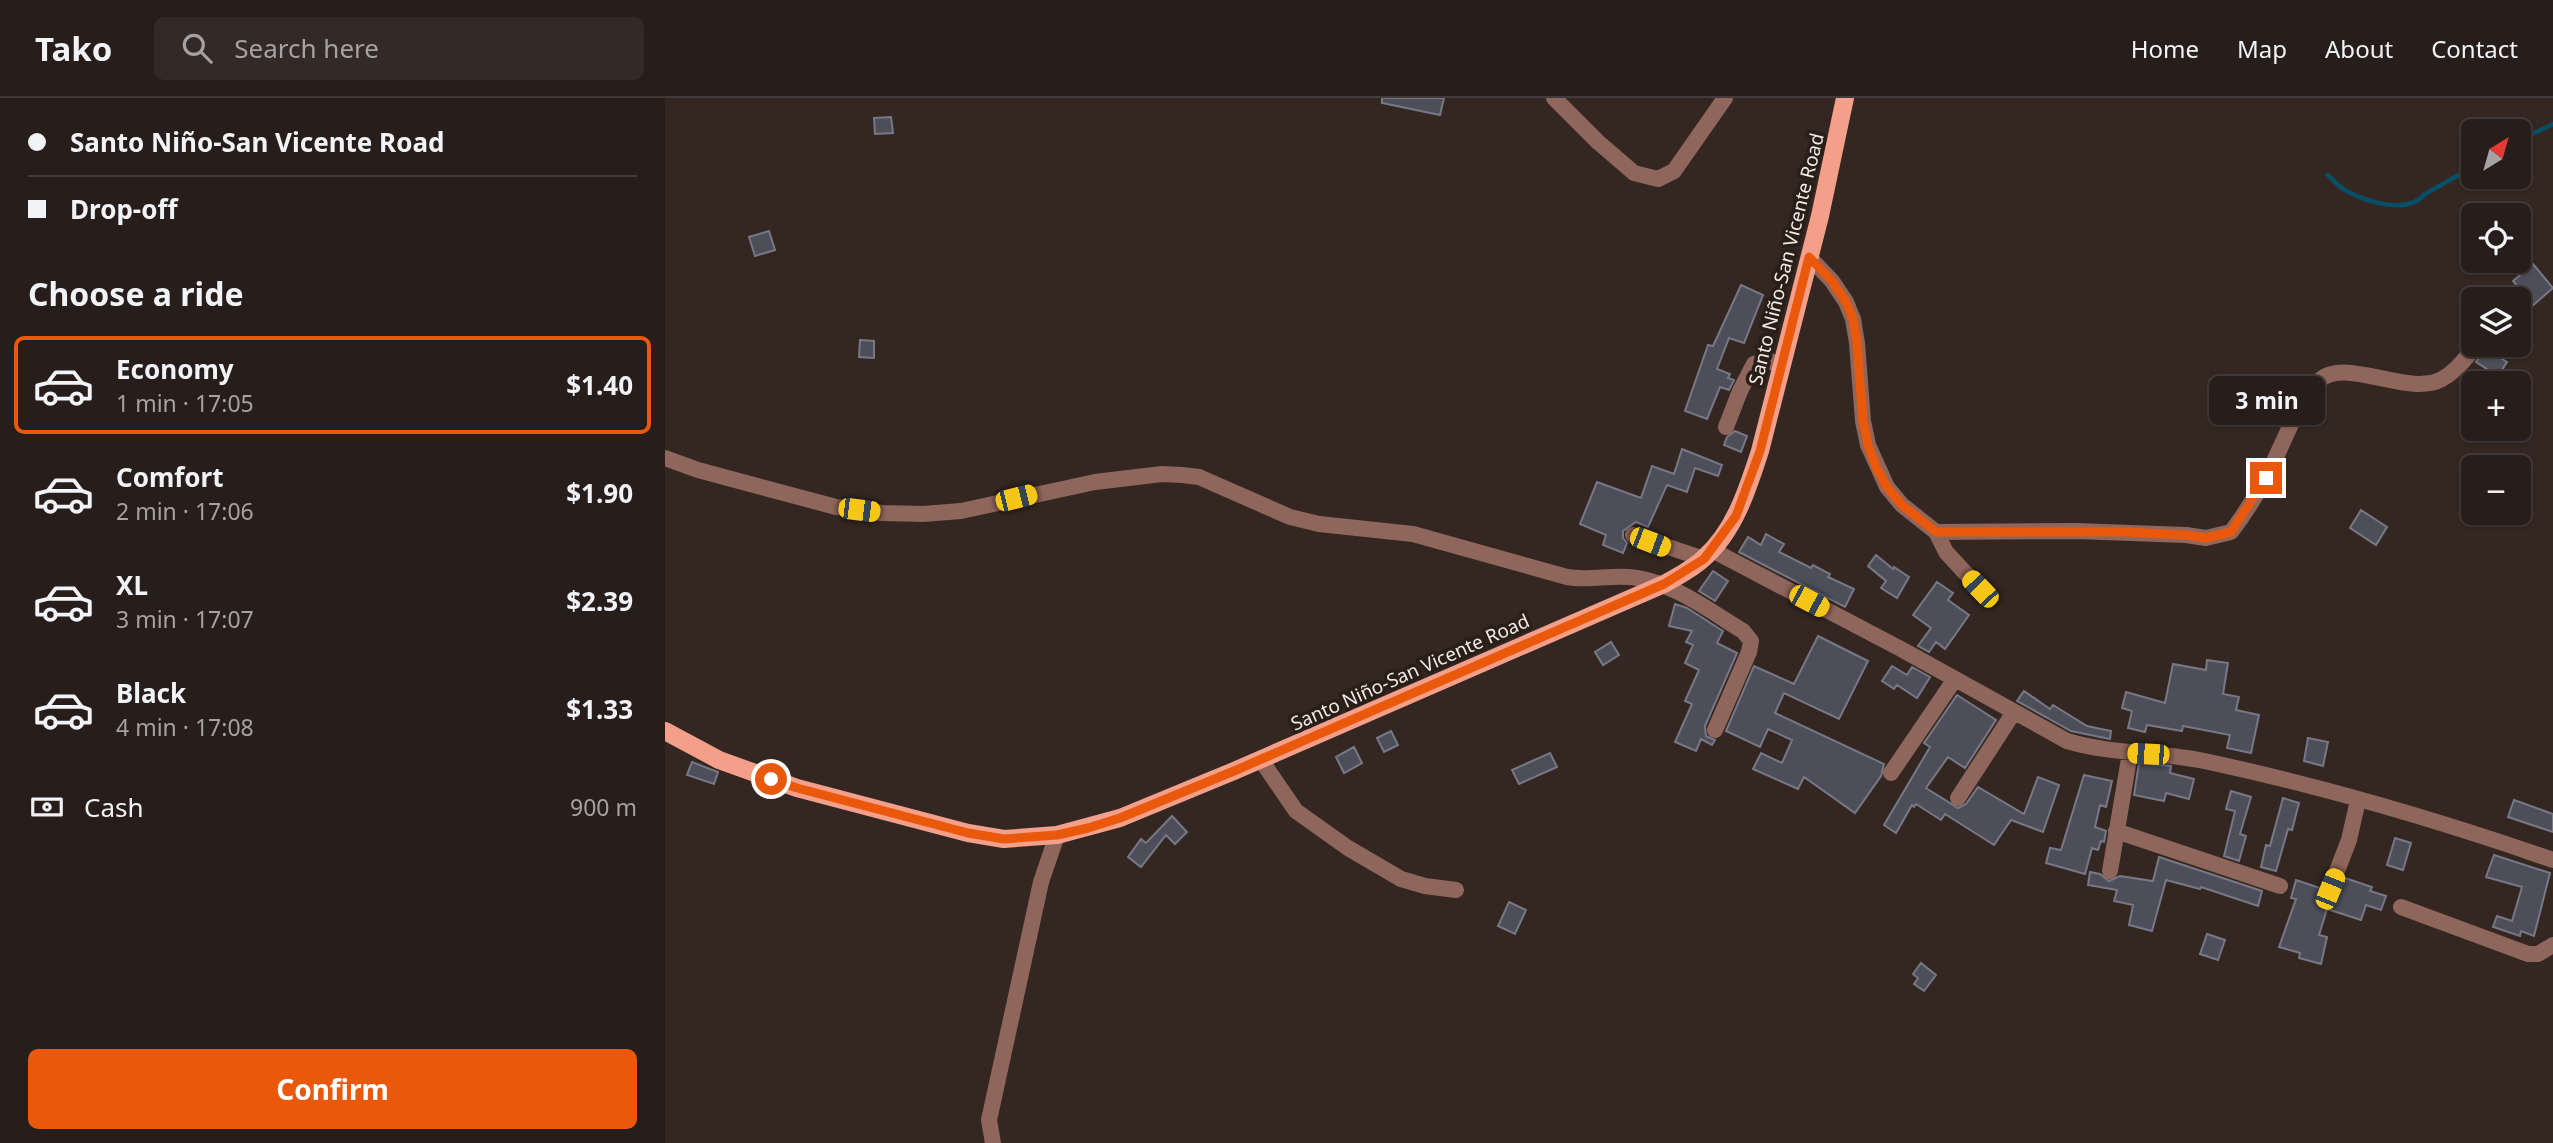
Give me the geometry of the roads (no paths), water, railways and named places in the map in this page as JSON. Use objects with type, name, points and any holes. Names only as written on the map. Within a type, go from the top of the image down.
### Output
[{"type":"main road","name":"Santo Niño-San Vicente Road","points":[[665,730],[719,760],[810,792],[968,833],[1004,839],[1057,835],[1120,818],[1261,760],[1664,584],[1708,554],[1736,516],[1749,485],[1782,366],[1845,98]]},
{"type":"street","points":[[1554,98],[1634,173],[1658,179],[1674,171],[1725,98]]},
{"type":"street","points":[[1809,257],[1832,281],[1853,319],[1863,421],[1876,467],[1887,487],[1902,505],[1936,532],[1946,552],[1980,589]]},
{"type":"street","points":[[1936,532],[2124,532],[2206,538],[2231,532],[2266,478],[2310,390],[2323,377],[2341,372],[2417,384],[2431,383],[2456,369],[2466,357]]},
{"type":"street","points":[[1725,427],[1754,364],[1767,360],[1782,366]]},
{"type":"street","points":[[665,458],[698,470],[836,507],[882,513],[923,514],[961,510],[1095,482],[1162,474],[1199,477],[1290,517],[1319,524],[1413,534],[1567,577],[1635,578],[1664,584],[1743,631],[1751,641],[1749,652],[1714,730]]},
{"type":"street","points":[[1633,535],[1708,554],[1955,679],[2067,741],[2091,748],[2189,757],[2280,778],[2435,821],[2553,860]]},
{"type":"street","points":[[1891,774],[1955,679]]},
{"type":"street","points":[[1958,798],[2014,712]]},
{"type":"street","points":[[2110,871],[2130,753]]},
{"type":"street","points":[[1261,760],[1296,811],[1348,848],[1401,879],[1425,886],[1456,890]]},
{"type":"street","points":[[2330,889],[2349,840],[2358,800]]},
{"type":"street","points":[[2116,831],[2280,886]]},
{"type":"street","points":[[993,1143],[989,1120],[1041,882],[1057,835]]},
{"type":"street","points":[[2401,907],[2528,954],[2538,954],[2553,945]]},
{"type":"waterway","points":[[2531,135],[2553,124]]},
{"type":"waterway","points":[[2328,175],[2354,194],[2375,202],[2398,205],[2418,200],[2461,174]]}]
